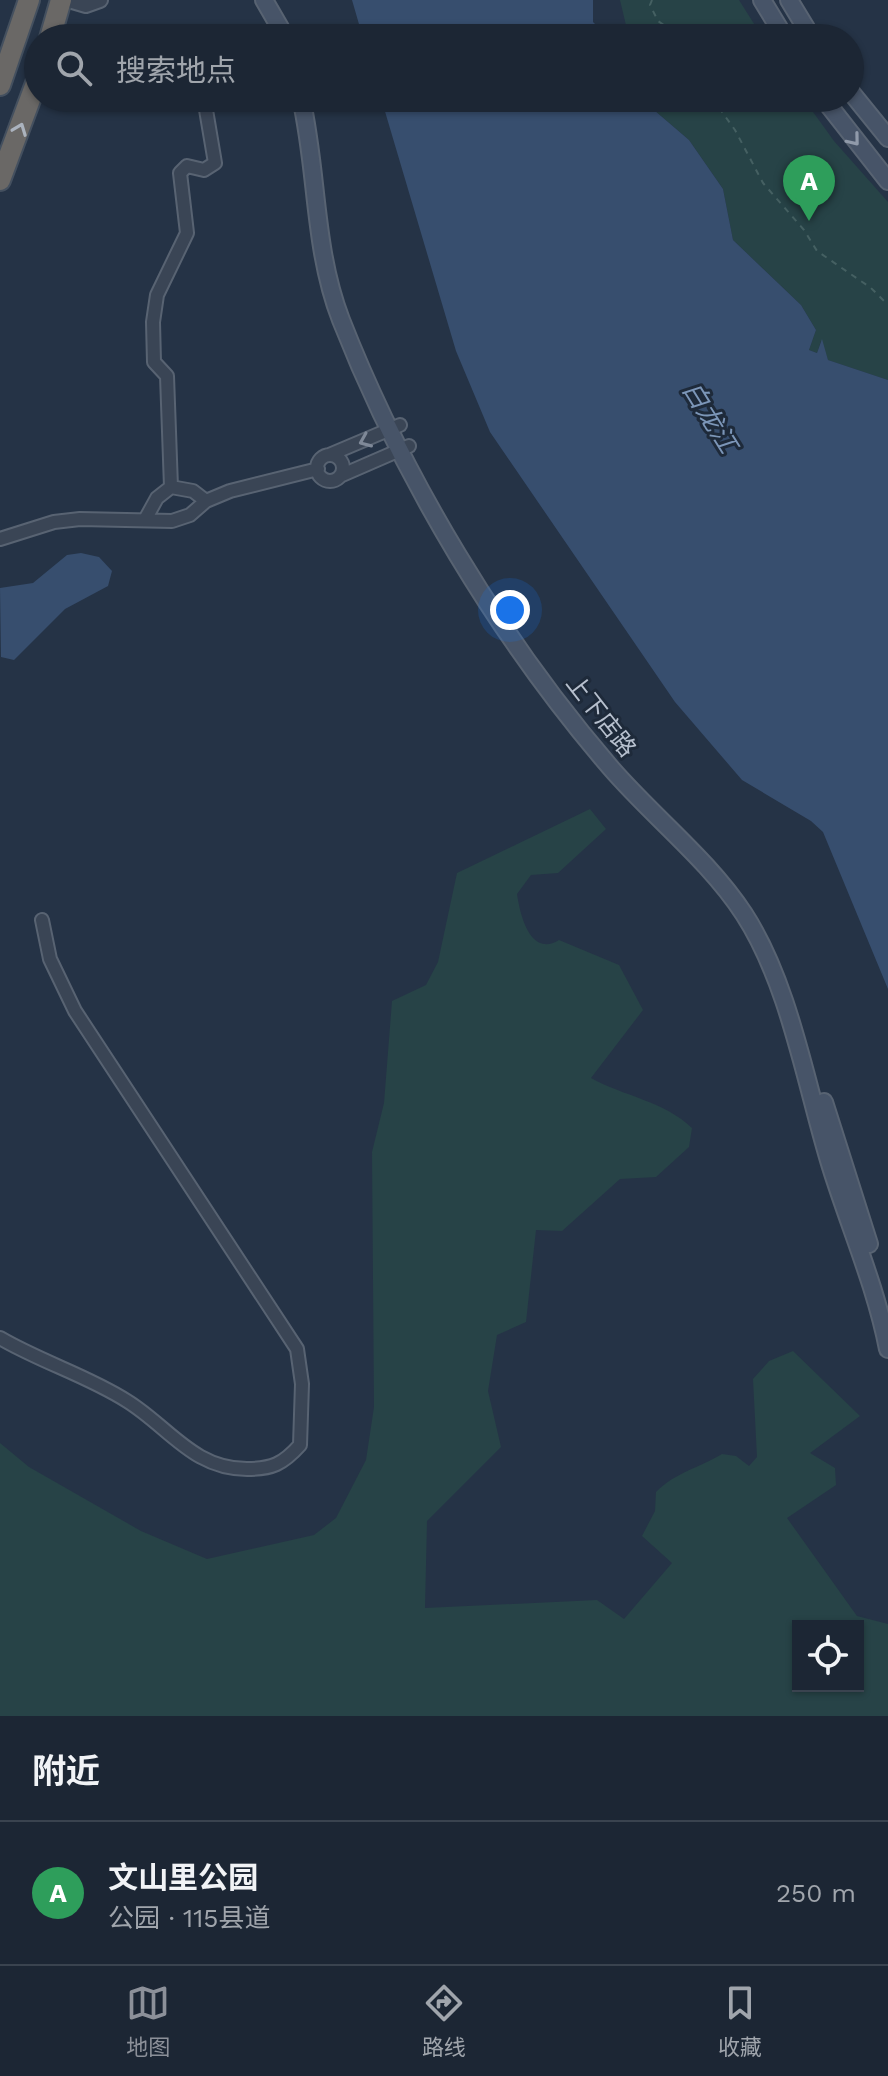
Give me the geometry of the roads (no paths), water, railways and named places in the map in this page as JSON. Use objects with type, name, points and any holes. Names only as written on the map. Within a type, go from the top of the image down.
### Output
[{"type":"highway","points":[[0,85],[29,0]]},
{"type":"highway","points":[[54,24],[61,0]]},
{"type":"highway","points":[[0,180],[25,112]]},
{"type":"main road","points":[[258,0],[271,24]]},
{"type":"main road","points":[[264,0],[278,24]]},
{"type":"main road","points":[[762,0],[777,24]]},
{"type":"main road","points":[[789,0],[804,24]]},
{"type":"main road","points":[[864,108],[888,138]]},
{"type":"main road","name":"上下店路","points":[[303,112],[325,262],[340,318],[405,447],[431,508],[523,653],[611,768],[725,889],[765,952],[873,1288],[888,1349]]},
{"type":"main road","name":"上下店路","points":[[311,112],[331,264],[395,427]]},
{"type":"main road","points":[[834,112],[888,181]]},
{"type":"main road","name":"上下店路","points":[[405,447],[493,596],[550,678],[611,757],[703,851],[754,913],[782,977],[888,1303]]},
{"type":"street","points":[[69,0],[86,5],[100,0]]},
{"type":"street","points":[[171,487],[167,376],[154,362],[153,322],[157,295],[187,233],[180,173],[187,166],[204,170],[215,163],[206,112]]},
{"type":"street","points":[[318,469],[319,461],[329,455],[395,427]]},
{"type":"street","points":[[318,469],[329,480],[405,447]]},
{"type":"street","points":[[329,455],[341,460],[340,476]]},
{"type":"street","points":[[0,539],[54,522],[146,518],[172,521],[197,512],[206,501],[230,491],[318,469]]},
{"type":"street","points":[[146,518],[157,498],[171,487],[193,491],[206,501]]},
{"type":"street","points":[[0,1338],[128,1401],[178,1443],[226,1469],[266,1469],[284,1463],[300,1445],[302,1395],[297,1349],[75,1011],[50,959],[42,920]]},
{"type":"water","points":[[352,0],[593,0],[595,24],[359,24]]},
{"type":"water","name":"白龙江","points":[[385,112],[656,112],[689,140],[723,189],[733,240],[801,305],[816,330],[809,350],[817,353],[822,339],[828,360],[888,380],[888,989],[823,832],[811,821],[742,780],[675,702],[490,432],[456,351]]},
{"type":"water","points":[[81,553],[99,557],[112,571],[108,586],[65,609],[14,660],[1,657],[0,588],[33,583],[67,555]]},
{"type":"place","name":"文山里公园","points":[[809,221]]}]
